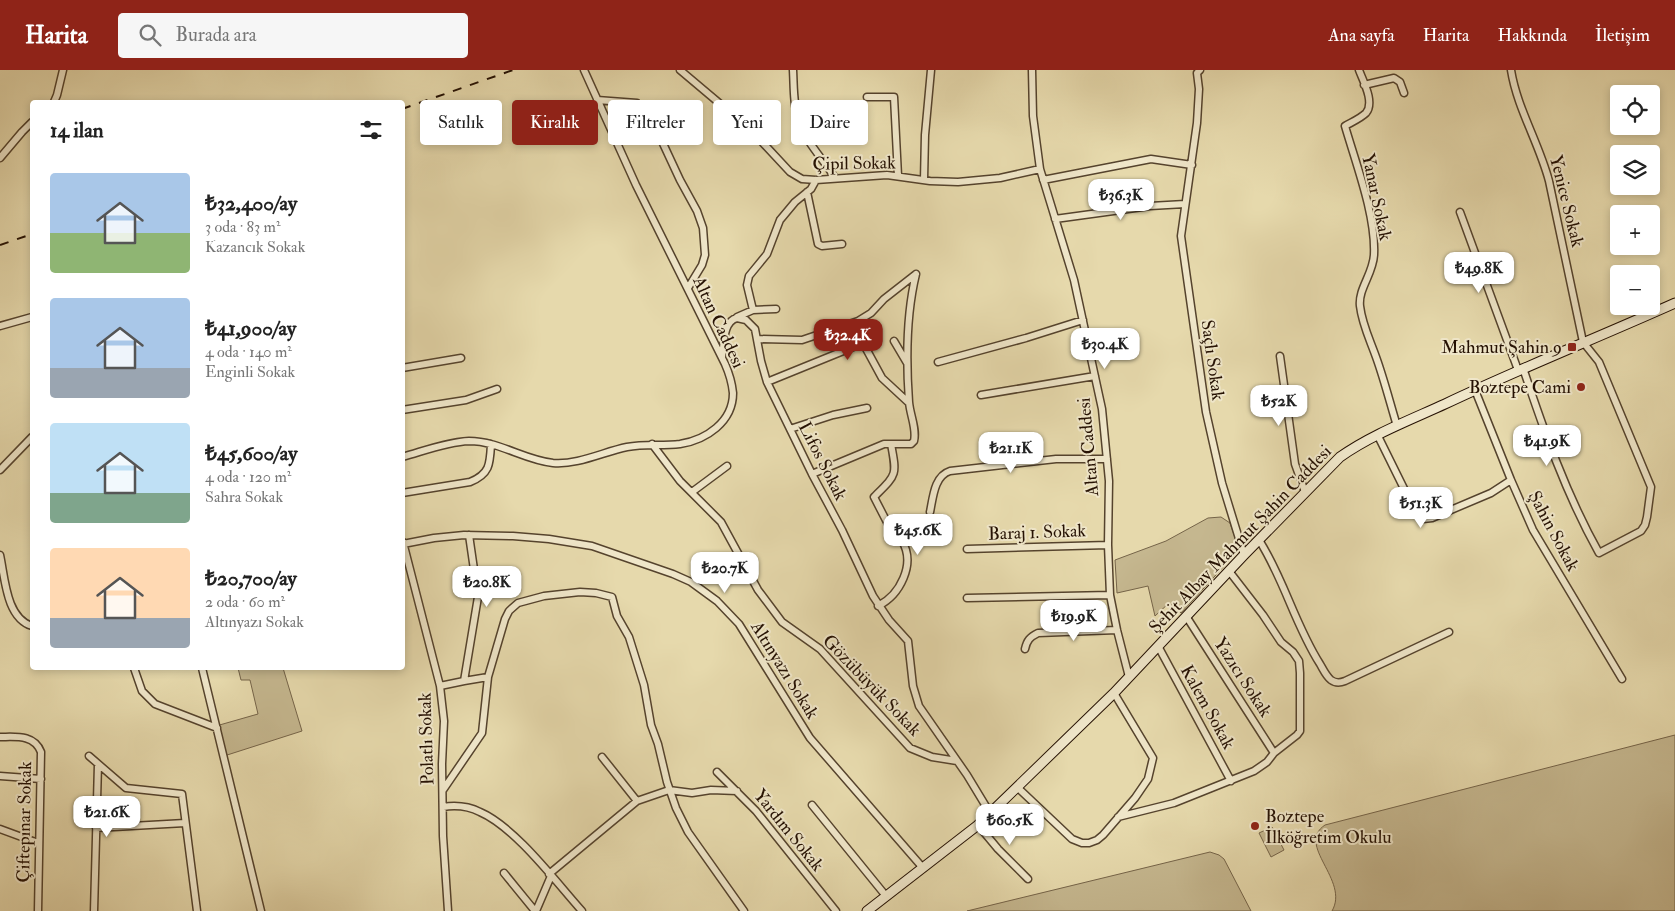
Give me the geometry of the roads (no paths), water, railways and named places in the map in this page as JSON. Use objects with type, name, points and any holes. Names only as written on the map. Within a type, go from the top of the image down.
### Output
[{"type":"street","points":[[55,100],[63,70]]},
{"type":"street","name":"Altan Caddesi","points":[[584,70],[597,100]]},
{"type":"street","name":"Çipil Sokak","points":[[680,70],[750,129],[790,172],[802,179],[816,180],[878,175],[958,182],[986,180],[1040,169]]},
{"type":"street","points":[[793,70],[795,102],[799,122],[806,136],[835,178]]},
{"type":"street","points":[[924,180],[925,135],[931,70]]},
{"type":"street","name":"Altan Caddesi","points":[[1032,70],[1034,130],[1040,169],[1074,280],[1102,409],[1109,503],[1110,595],[1129,677]]},
{"type":"street","name":"Saçlı Sokak","points":[[1200,70],[1197,73],[1198,106],[1192,165],[1181,236],[1203,396],[1216,459],[1244,555]]},
{"type":"street","name":"Yanar Sokak","points":[[1359,70],[1369,99],[1368,109],[1365,114],[1345,126],[1371,221],[1374,248],[1372,269],[1361,294],[1360,306],[1365,328],[1377,359],[1397,426]]},
{"type":"street","name":"Yenice Sokak","points":[[1511,70],[1522,108],[1549,180],[1583,342]]},
{"type":"street","points":[[1364,85],[1394,78],[1400,82],[1404,93]]},
{"type":"street","points":[[867,97],[894,97],[898,176]]},
{"type":"street","points":[[598,100],[637,103],[660,137],[697,211],[703,228],[706,251],[702,265],[688,288]]},
{"type":"street","name":"Altan Caddesi","points":[[405,456],[461,442],[477,442],[491,444],[545,462],[573,461],[625,447],[652,444],[680,444],[701,438],[714,430],[728,415],[732,401],[732,389],[722,356],[636,185],[598,102]]},
{"type":"street","points":[[0,158],[30,124]]},
{"type":"street","points":[[1044,180],[1151,159],[1192,165]]},
{"type":"street","points":[[753,310],[747,286],[749,276],[767,254],[780,220],[794,202],[807,192],[816,180]]},
{"type":"street","points":[[807,192],[818,244],[822,246],[842,244]]},
{"type":"street","points":[[1055,218],[1150,206],[1185,204]]},
{"type":"street","points":[[1460,212],[1551,450],[1584,526],[1599,553],[1643,529],[1647,517],[1651,487],[1599,362],[1583,342]]},
{"type":"street","points":[[757,339],[802,340],[858,321],[871,313],[884,299],[916,274],[911,302],[907,364],[909,403],[915,431],[914,441],[911,444],[884,444],[812,474]]},
{"type":"street","name":"Şehit Albay Mahmut Şahin Caddesi","points":[[867,911],[978,825],[1114,693],[1244,555],[1340,457],[1397,426],[1520,369],[1675,302]]},
{"type":"street","points":[[722,356],[729,322],[753,310],[776,309]]},
{"type":"street","points":[[0,326],[30,318]]},
{"type":"street","name":"Lifos Sokak","points":[[734,318],[741,318],[749,322],[755,330],[767,382],[812,474],[842,530],[878,606],[908,641],[913,686],[918,706],[957,761],[990,813]]},
{"type":"street","points":[[938,362],[1083,320]]},
{"type":"street","points":[[894,341],[907,364]]},
{"type":"street","points":[[767,382],[863,343],[882,378],[909,403]]},
{"type":"street","points":[[1280,356],[1295,464],[1305,492]]},
{"type":"street","points":[[405,368],[462,358]]},
{"type":"street","points":[[981,396],[1096,376]]},
{"type":"street","points":[[405,410],[466,400],[497,389]]},
{"type":"street","name":"Şahin Sokak","points":[[1475,390],[1533,530],[1622,679]]},
{"type":"street","points":[[790,429],[833,415],[867,408]]},
{"type":"street","points":[[1378,436],[1417,515],[1423,519],[1432,518],[1491,493],[1511,480]]},
{"type":"street","points":[[0,470],[30,439]]},
{"type":"street","points":[[405,493],[470,482],[480,478],[490,466],[491,444]]},
{"type":"street","name":"Gözübüyük Sokak","points":[[652,444],[680,480],[721,522],[758,590],[782,622],[820,649],[910,748],[932,757],[957,761]]},
{"type":"street","points":[[878,606],[887,601],[897,590],[908,562],[904,544],[896,532],[891,530],[874,497],[894,476],[895,469],[891,444]]},
{"type":"street","points":[[930,512],[936,486],[943,474],[947,472],[1056,458],[1107,459]]},
{"type":"street","points":[[692,492],[727,466]]},
{"type":"street","points":[[464,681],[478,597],[469,535]]},
{"type":"street","name":"Altınyazı Sokak","points":[[405,542],[469,535],[531,537],[592,546],[691,582],[727,610],[745,631],[810,738],[923,868]]},
{"type":"street","points":[[1259,540],[1279,576],[1311,650],[1332,681],[1339,683],[1345,681],[1449,632]]},
{"type":"street","name":"Baraj 1. Sokak","points":[[967,549],[1108,545]]},
{"type":"street","name":"Polatlı Sokak","points":[[405,550],[440,686],[444,720],[442,790],[444,875],[448,911]]},
{"type":"street","points":[[0,555],[14,611],[21,621],[30,625]]},
{"type":"street","points":[[1118,817],[1174,803],[1254,771],[1267,762],[1274,753],[1300,731],[1299,661],[1294,652],[1281,642],[1229,571]]},
{"type":"street","points":[[442,790],[482,733],[488,677],[509,611],[527,600],[574,592],[596,593],[612,597],[617,616],[629,637],[644,685],[651,725],[658,744],[669,790],[676,808],[688,832],[744,911]]},
{"type":"street","points":[[967,598],[1110,595]]},
{"type":"street","name":"Yazıcı Sokak","points":[[1186,616],[1274,753]]},
{"type":"street","points":[[1026,649],[1030,637],[1038,633],[1117,630]]},
{"type":"street","name":"Kalem Sokak","points":[[1158,646],[1231,781]]},
{"type":"street","points":[[135,670],[142,692],[154,704],[217,728]]},
{"type":"street","points":[[202,670],[261,911]]},
{"type":"street","points":[[440,686],[488,677]]},
{"type":"street","points":[[1017,787],[1072,839],[1078,842],[1089,843],[1096,840],[1129,805],[1144,784],[1150,772],[1153,758],[1114,693]]},
{"type":"street","name":"Çiftepınar Sokak","points":[[0,737],[29,739],[36,743],[40,749],[38,911]]},
{"type":"street","points":[[89,756],[126,788],[182,794],[197,911]]},
{"type":"street","points":[[602,757],[638,801]]},
{"type":"street","points":[[94,911],[98,764]]},
{"type":"street","name":"Yardım Sokak","points":[[717,772],[756,811],[836,911]]},
{"type":"street","points":[[0,776],[40,780]]},
{"type":"street","points":[[504,873],[535,911],[550,875],[638,801],[669,790],[692,793],[711,790],[737,791]]},
{"type":"street","points":[[812,805],[886,896]]},
{"type":"street","points":[[443,807],[466,807],[487,815],[517,839],[582,911]]},
{"type":"street","points":[[96,828],[185,823]]},
{"type":"street","points":[[978,825],[998,850],[1028,879]]},
{"type":"street","points":[[0,829],[38,843]]},
{"type":"railway","points":[[405,108],[513,70]]},
{"type":"railway","points":[[0,245],[30,235]]},
{"type":"place","name":"Mahmut Şahin 9","points":[[1572,347]]},
{"type":"place","name":"Boztepe Cami","points":[[1581,387]]},
{"type":"place","name":"Boztepe İlköğretim Okulu","points":[[1255,826]]}]
